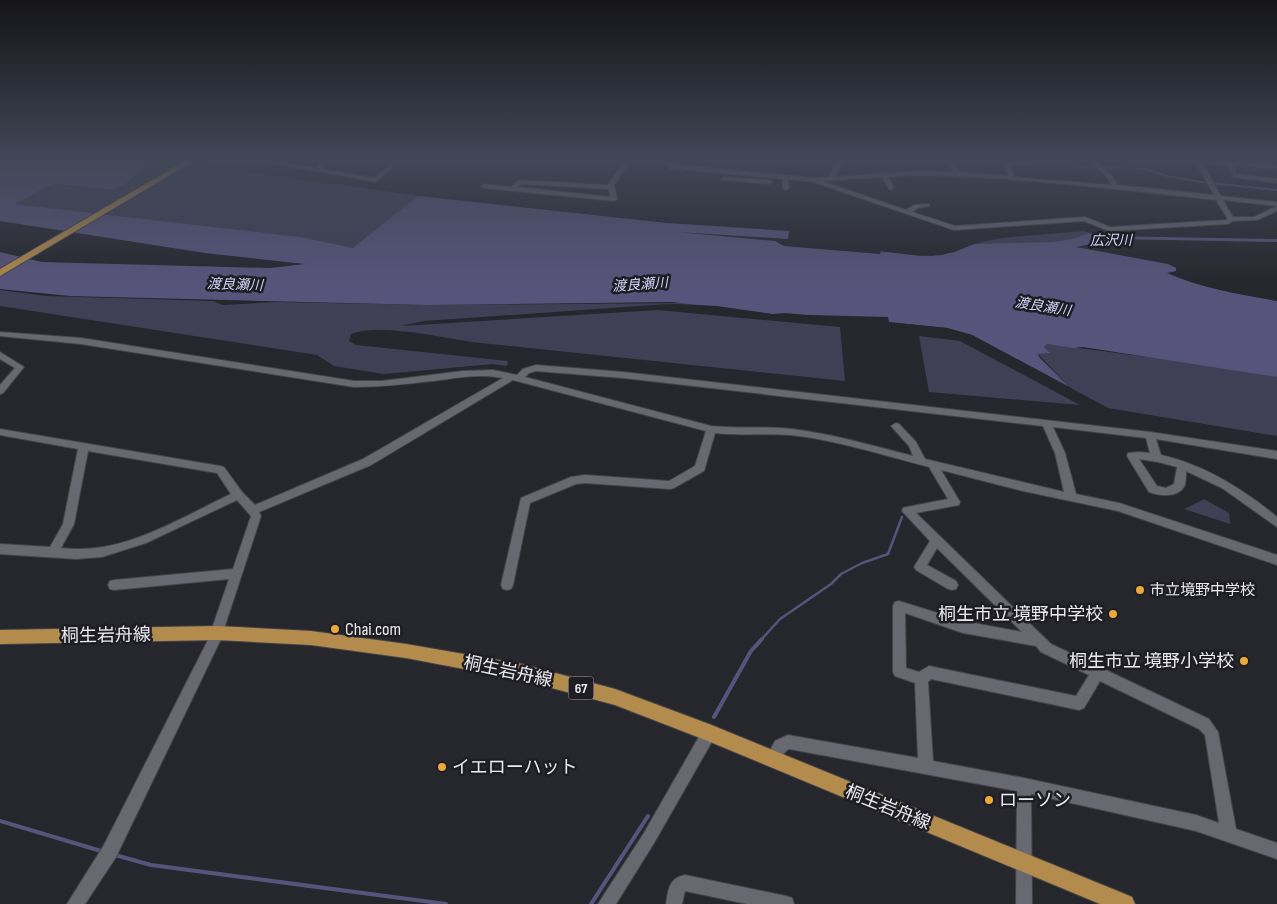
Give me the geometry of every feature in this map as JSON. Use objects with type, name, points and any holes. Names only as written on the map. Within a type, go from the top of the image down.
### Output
[{"type":"main road","points":[[0,273],[122,201]]},
{"type":"main road","name":"桐生岩舟線","points":[[0,637],[217,633],[311,638],[352,643],[522,672],[616,697],[709,733],[1125,904]]},
{"type":"street","points":[[875,201],[958,228],[1085,219],[1108,229],[1186,222],[1221,223],[1231,219],[1256,219],[1277,208]]},
{"type":"street","points":[[1221,201],[1231,219]]},
{"type":"street","points":[[1245,201],[1277,204]]},
{"type":"street","points":[[907,212],[916,206],[927,205]]},
{"type":"street","points":[[0,334],[81,340],[354,384],[382,384],[483,373],[515,377],[711,429],[808,434],[1151,516],[1277,560]]},
{"type":"street","points":[[0,355],[20,367],[0,391]]},
{"type":"street","points":[[254,510],[367,462],[530,369],[556,369],[1046,423],[1150,435],[1277,454]]},
{"type":"street","points":[[1046,423],[1060,453],[1071,497]]},
{"type":"street","points":[[896,426],[913,444],[955,502],[907,511],[1038,641],[1056,655],[1204,724],[1211,732],[1229,834]]},
{"type":"street","points":[[507,585],[525,501],[575,480],[675,484],[700,468],[711,429]]},
{"type":"street","points":[[0,432],[220,470],[238,495],[254,510],[256,516],[217,633],[110,851],[75,904]]},
{"type":"street","points":[[1150,435],[1157,458]]},
{"type":"street","points":[[52,552],[68,524],[84,446]]},
{"type":"street","points":[[1182,465],[1179,486],[1164,492],[1158,492],[1153,489],[1132,456],[1157,458],[1182,465],[1209,475],[1237,490],[1277,523]]},
{"type":"street","points":[[0,549],[83,554],[102,552],[132,544],[238,495]]},
{"type":"street","points":[[936,540],[920,567],[952,585]]},
{"type":"street","points":[[114,585],[237,573]]},
{"type":"street","points":[[921,679],[900,672],[899,606],[963,627],[1038,641]]},
{"type":"street","points":[[921,679],[929,672],[1079,702],[1097,674]]},
{"type":"street","points":[[921,679],[926,767]]},
{"type":"street","points":[[606,904],[649,838],[709,733]]},
{"type":"street","points":[[772,760],[780,746],[788,742],[1024,785],[1196,823],[1277,851]]},
{"type":"street","points":[[1024,785],[1024,904]]},
{"type":"street","points":[[674,904],[676,889],[680,884],[685,883],[786,904]]},
{"type":"shaded area","points":[[0,201],[20,201],[15,204],[300,237],[353,248],[412,201],[466,201],[667,223],[789,231],[788,239],[677,232],[775,241],[784,246],[880,254],[881,251],[931,256],[955,252],[973,244],[1053,242],[1072,239],[1089,233],[1107,236],[1277,239],[1277,242],[1116,239],[1076,247],[1168,264],[1176,268],[1176,271],[1167,273],[1181,279],[1221,290],[1277,301],[1277,377],[1083,347],[1073,348],[1047,344],[1044,347],[1050,353],[1038,354],[1039,357],[1069,387],[972,335],[947,328],[889,322],[888,317],[772,314],[672,302],[427,305],[70,296],[0,289],[0,252],[42,262],[270,268],[305,264],[205,253],[0,221]]},
{"type":"shaded area","points":[[10,201],[464,202],[353,248],[10,203]]},
{"type":"shaded area","points":[[1084,231],[1089,233],[1080,237],[1051,243],[1015,245],[973,244],[1001,238]]},
{"type":"shaded area","points":[[0,290],[47,296],[213,301],[223,305],[276,302],[427,305],[689,303],[700,305],[653,305],[424,321],[401,326],[658,310],[840,327],[845,381],[472,342],[393,330],[362,331],[351,334],[349,341],[356,345],[508,361],[507,366],[493,364],[384,374],[334,366],[317,355],[0,306]]},
{"type":"shaded area","points":[[919,336],[960,341],[1080,405],[929,392]]},
{"type":"shaded area","points":[[1047,344],[1218,366],[1277,377],[1277,436],[1108,408],[1069,387],[1038,354],[1049,353],[1044,347]]},
{"type":"shaded area","points":[[1204,499],[1229,513],[1230,524],[1184,509]]},
{"type":"pier","points":[[972,241],[981,242],[942,255],[921,256],[878,251],[881,249],[921,254],[942,253]]},
{"type":"pier","points":[[676,304],[717,306],[772,314],[785,313],[838,318],[772,316],[689,305],[652,305]]},
{"type":"pier","points":[[886,322],[947,328],[972,335],[1071,388],[1068,390],[971,338],[947,331],[888,325]]},
{"type":"waterway","points":[[761,640],[780,619],[831,584],[841,574],[862,563],[888,554],[902,517]]},
{"type":"waterway","points":[[714,717],[751,651],[762,639]]},
{"type":"waterway","points":[[591,904],[648,816]]},
{"type":"waterway","points":[[0,821],[101,851]]},
{"type":"waterway","points":[[115,855],[151,865],[446,904]]},
{"type":"place","name":"市立境野中学校","points":[[1140,590]]},
{"type":"place","name":"桐生市立 境野中学校","points":[[1113,614]]},
{"type":"place","name":"Chai.com","points":[[335,629]]},
{"type":"place","name":"桐生市立 境野小学校","points":[[1244,661]]},
{"type":"place","name":"イエローハット","points":[[442,767]]},
{"type":"place","name":"ローソン","points":[[989,800]]},
{"type":"water label","name":"広沢川","points":[[1111,240]]},
{"type":"water label","name":"渡良瀬川","points":[[235,284]]},
{"type":"water label","name":"渡良瀬川","points":[[640,284]]},
{"type":"water label","name":"渡良瀬川","points":[[1043,306]]}]
